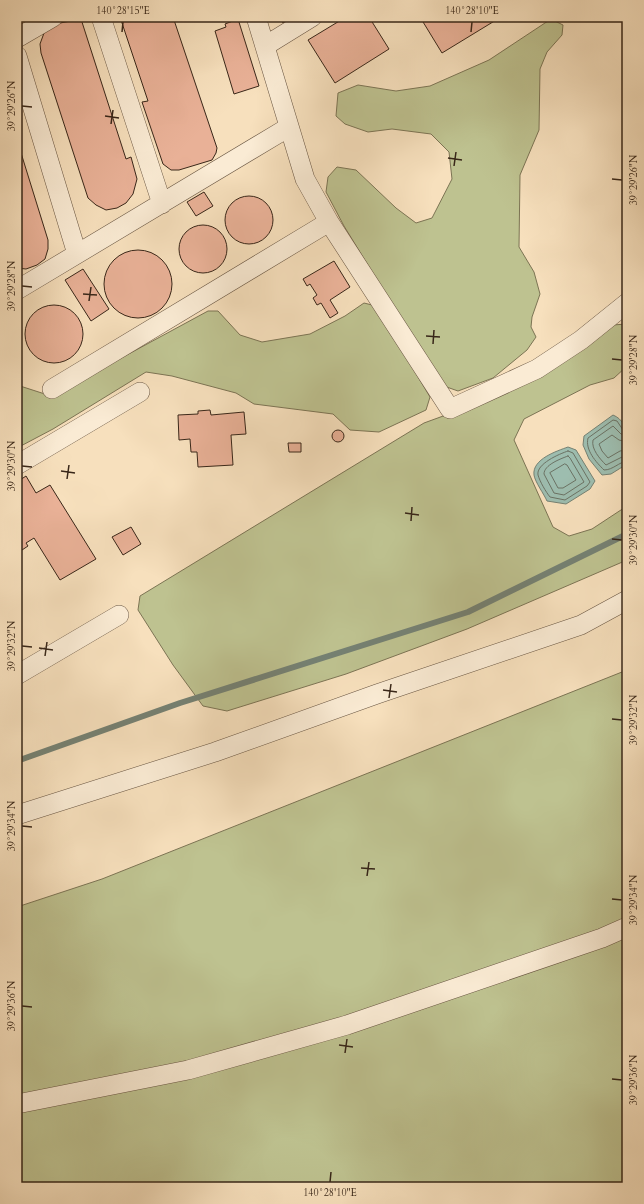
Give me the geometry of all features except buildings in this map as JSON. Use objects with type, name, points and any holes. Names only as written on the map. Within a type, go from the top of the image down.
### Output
[{"type":"street","points":[[17,38],[53,17]]},
{"type":"street","points":[[101,17],[162,204]]},
{"type":"street","points":[[256,17],[305,179],[329,222],[450,409],[538,369],[581,340],[627,303]]},
{"type":"street","points":[[265,46],[312,17]]},
{"type":"street","points":[[17,56],[77,254]]},
{"type":"street","points":[[17,290],[289,127]]},
{"type":"street","points":[[52,389],[329,222]]},
{"type":"street","points":[[17,465],[140,392]]},
{"type":"street","points":[[17,815],[215,752],[376,694],[581,625],[627,600]]},
{"type":"street","points":[[17,675],[119,615]]},
{"type":"street","points":[[17,1104],[188,1070],[347,1025],[602,938],[627,927]]},
{"type":"green space","points":[[551,19],[563,25],[562,35],[547,52],[540,69],[539,130],[520,175],[519,247],[534,272],[540,294],[532,317],[531,327],[536,337],[527,350],[493,378],[458,391],[441,385],[344,226],[326,192],[328,177],[337,167],[356,170],[396,208],[416,223],[432,218],[452,179],[449,152],[431,134],[392,129],[368,132],[345,124],[336,116],[338,93],[358,85],[396,91],[430,86],[489,60]]},
{"type":"green space","points":[[364,303],[376,306],[430,397],[426,410],[379,432],[350,430],[333,414],[254,404],[236,393],[172,376],[146,372],[53,429],[17,448],[17,385],[51,396],[208,311],[218,311],[240,335],[262,342],[310,334],[345,316]]},
{"type":"green space","points":[[626,324],[627,366],[614,378],[590,385],[524,419],[514,440],[553,527],[569,536],[592,529],[627,506],[627,560],[467,629],[346,674],[227,711],[203,706],[173,665],[138,610],[140,596],[424,423],[487,400],[613,325]]},
{"type":"green space","points":[[627,670],[627,1187],[17,1187],[17,907],[102,879]]},
{"type":"water","points":[[613,415],[619,419],[626,430],[628,443],[627,464],[611,474],[602,475],[589,459],[583,445],[584,436]]},
{"type":"water","points":[[568,447],[576,450],[595,481],[590,489],[566,504],[547,501],[535,478],[534,469],[546,456]]},
{"type":"waterway","points":[[17,761],[180,703],[468,612],[627,534]]}]
